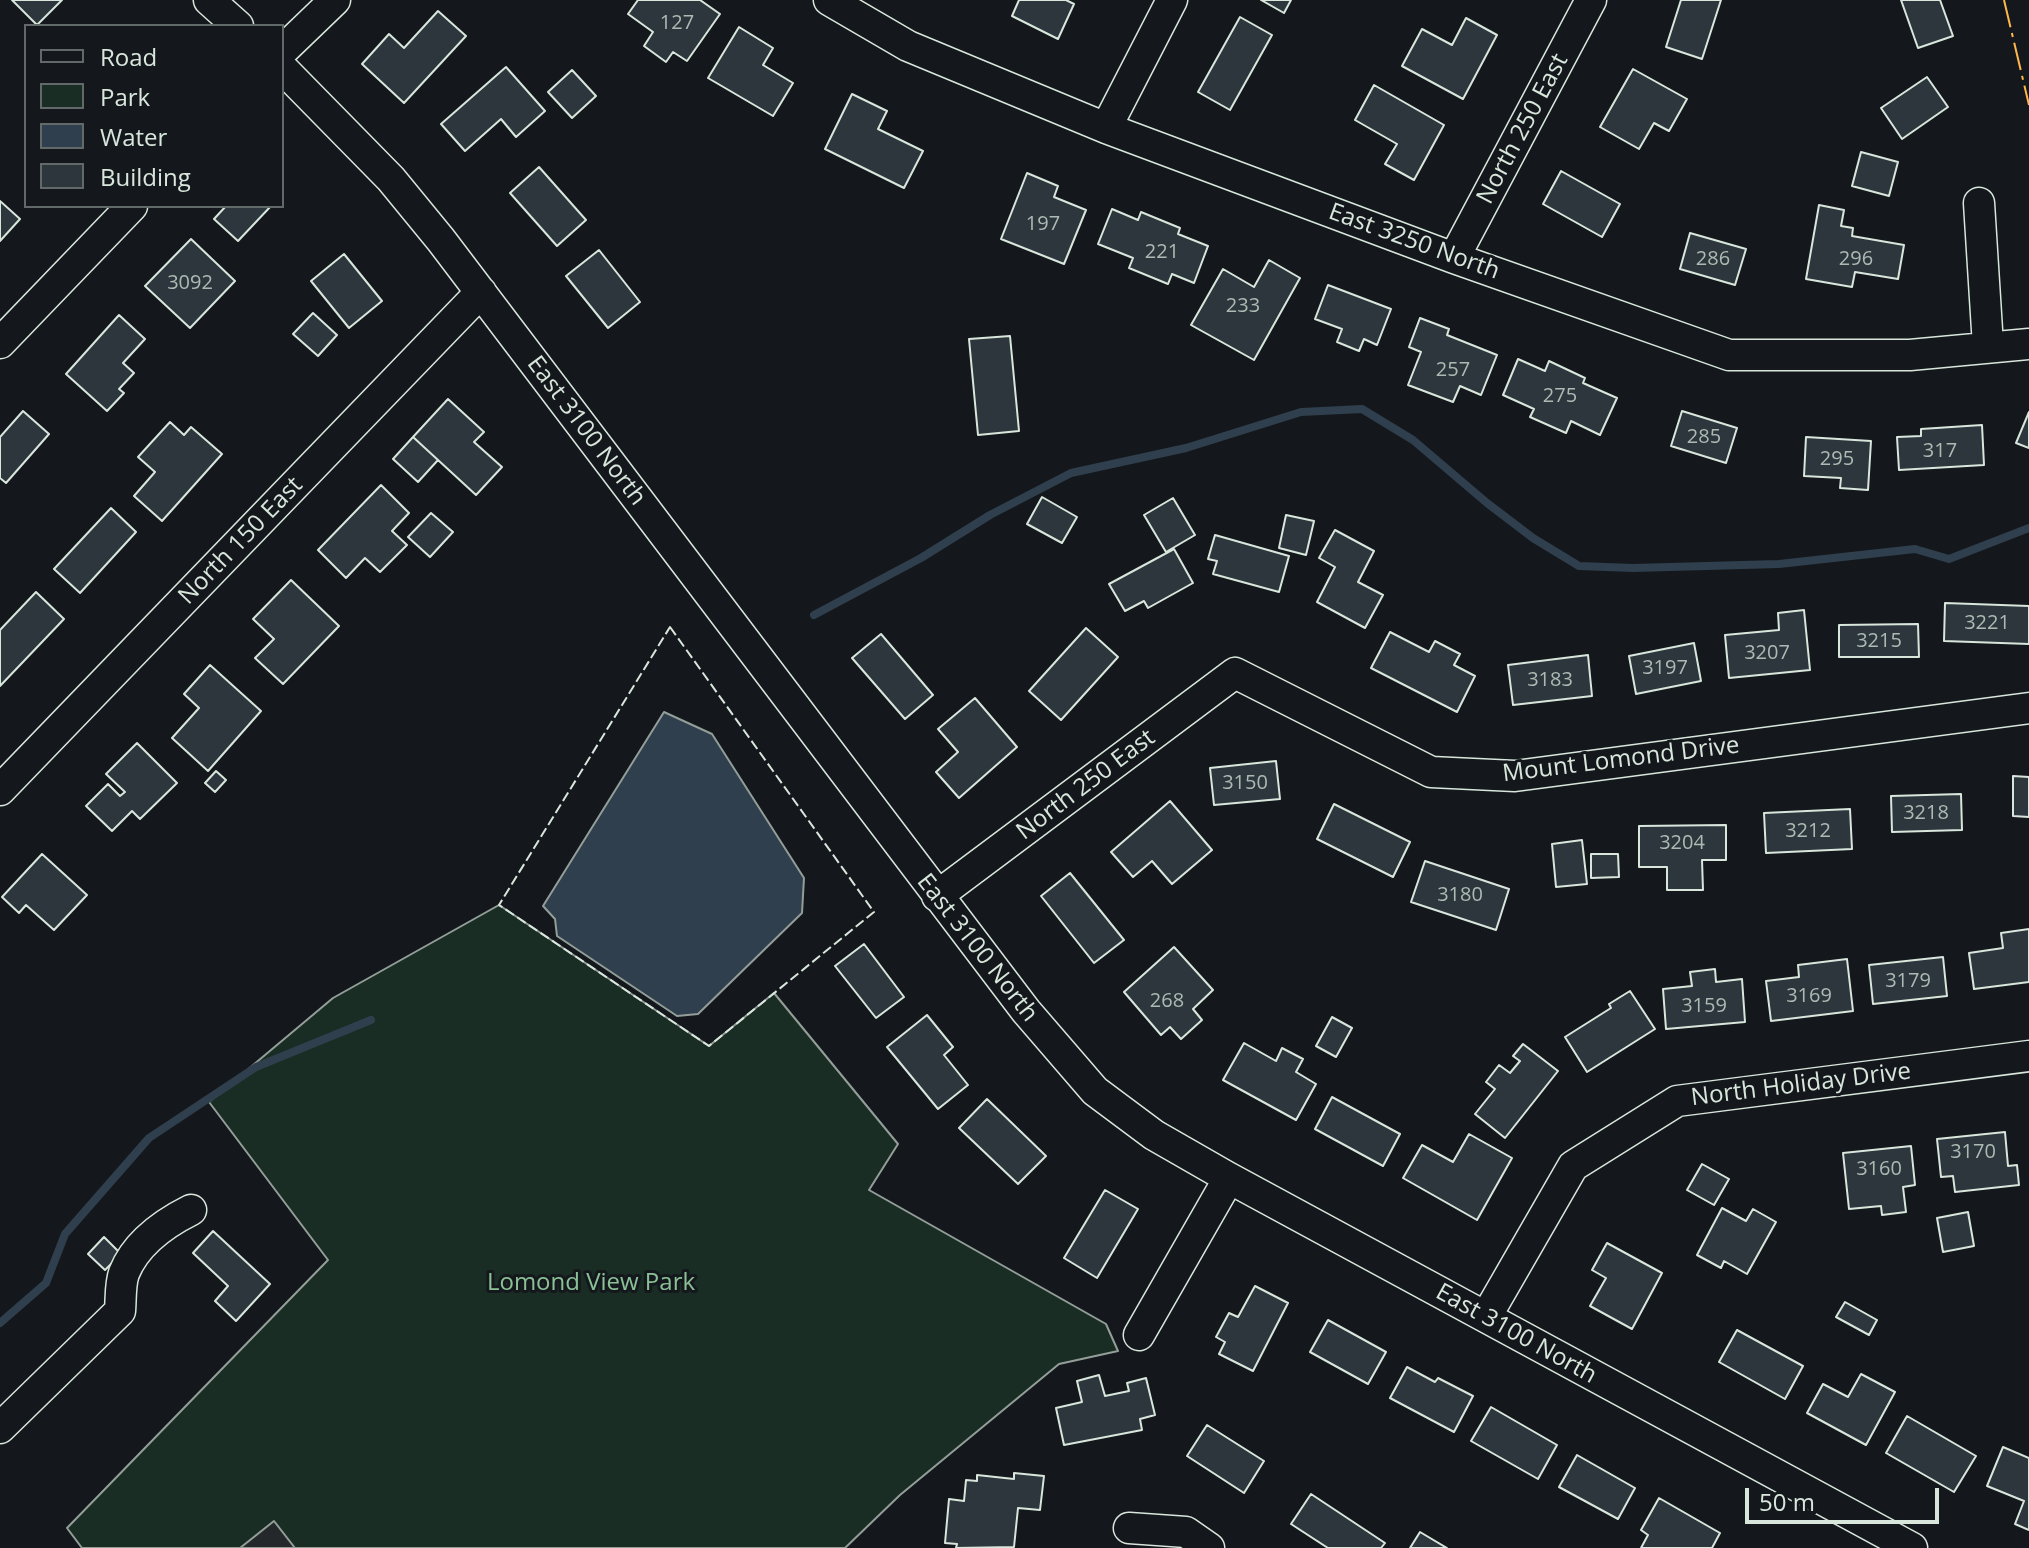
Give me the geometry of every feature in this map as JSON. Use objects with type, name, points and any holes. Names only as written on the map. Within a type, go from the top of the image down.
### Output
[{"type":"street","points":[[209,0],[236,24]]},
{"type":"street","points":[[284,49],[335,0]]},
{"type":"street","name":"East 3250 North","points":[[829,0],[908,46],[1106,128],[1454,258],[1729,355],[1910,355],[2029,344]]},
{"type":"street","points":[[1106,128],[1172,0]]},
{"type":"street","name":"North 250 East","points":[[1454,258],[1591,0]]},
{"type":"street","name":"East 3100 North","points":[[284,70],[391,179],[481,292],[937,896],[1026,1011],[1095,1091],[1154,1135],[1229,1178],[1912,1548]]},
{"type":"street","points":[[1979,203],[1988,346]]},
{"type":"street","points":[[0,343],[130,208]]},
{"type":"street","name":"North 150 East","points":[[0,790],[481,292]]},
{"type":"street","name":"North 250 East","points":[[937,896],[1235,673]]},
{"type":"street","name":"Mount Lomond Drive","points":[[1235,673],[1431,772],[1515,776],[2029,708]]},
{"type":"street","name":"North Holiday Drive","points":[[1486,1317],[1573,1166],[1677,1101],[2029,1056]]},
{"type":"street","points":[[1139,1335],[1229,1178]]},
{"type":"street","points":[[0,1428],[120,1311],[123,1275],[137,1249],[165,1223],[191,1210]]},
{"type":"street","points":[[1129,1528],[1186,1532],[1209,1548]]},
{"type":"green space","name":"Lomond View Park","points":[[499,905],[709,1046],[774,993],[898,1144],[869,1190],[1106,1324],[1118,1351],[1059,1364],[900,1495],[845,1548],[82,1548],[67,1528],[328,1260],[209,1102],[333,998]]},
{"type":"shaded area","points":[[274,1521],[295,1548],[240,1548]]},
{"type":"water","points":[[664,712],[712,734],[804,878],[802,913],[698,1014],[677,1016],[557,936],[555,919],[543,906]]},
{"type":"building","points":[[12,0],[62,0],[38,24]]},
{"type":"building","points":[[638,0],[700,0],[720,14],[687,61],[673,52],[666,62],[644,46],[653,32],[628,14]]},
{"type":"building","points":[[1019,0],[1066,0],[1074,4],[1058,39],[1012,16]]},
{"type":"building","points":[[1261,0],[1291,0],[1284,13]]},
{"type":"building","points":[[1681,0],[1721,0],[1702,59],[1666,47]]},
{"type":"building","points":[[1901,0],[1940,0],[1953,36],[1918,48]]},
{"type":"building","points":[[438,11],[466,36],[404,103],[362,64],[389,34],[404,48]]},
{"type":"building","points":[[1240,17],[1272,35],[1230,110],[1198,92]]},
{"type":"building","points":[[1466,18],[1497,35],[1463,99],[1402,66],[1422,29],[1452,45]]},
{"type":"building","points":[[739,27],[773,48],[763,65],[793,83],[773,116],[708,78]]},
{"type":"building","points":[[506,67],[545,111],[516,137],[501,119],[465,151],[441,124]]},
{"type":"building","points":[[1633,69],[1687,99],[1669,131],[1654,123],[1639,149],[1600,127]]},
{"type":"building","points":[[572,70],[596,96],[572,118],[548,92]]},
{"type":"building","points":[[1927,77],[1948,107],[1902,139],[1881,108]]},
{"type":"building","points":[[1374,85],[1444,125],[1414,180],[1385,164],[1397,144],[1355,120]]},
{"type":"building","points":[[852,94],[887,111],[878,129],[923,151],[904,188],[825,149]]},
{"type":"building","points":[[1861,152],[1898,162],[1889,196],[1852,186]]},
{"type":"building","points":[[539,167],[586,220],[557,246],[510,193]]},
{"type":"building","points":[[1561,171],[1620,204],[1602,237],[1543,204]]},
{"type":"building","points":[[1027,173],[1058,186],[1054,197],[1086,210],[1064,264],[1001,239]]},
{"type":"building","points":[[0,201],[20,219],[0,241]]},
{"type":"building","points":[[1819,205],[1844,210],[1841,226],[1853,228],[1852,236],[1904,245],[1898,279],[1855,272],[1852,287],[1806,279]]},
{"type":"building","points":[[224,208],[269,208],[238,241],[214,219]]},
{"type":"building","points":[[1112,209],[1138,220],[1141,212],[1180,228],[1178,234],[1208,246],[1194,283],[1172,274],[1168,284],[1129,268],[1133,258],[1098,244]]},
{"type":"building","points":[[1690,233],[1746,249],[1735,285],[1680,269]]},
{"type":"building","points":[[191,239],[235,281],[190,328],[145,286]]},
{"type":"building","points":[[599,250],[640,302],[608,328],[566,276]]},
{"type":"building","points":[[344,254],[382,301],[349,328],[311,281]]},
{"type":"building","points":[[1269,260],[1300,278],[1254,360],[1191,325],[1223,269],[1254,287]]},
{"type":"building","points":[[1328,285],[1391,309],[1377,345],[1364,339],[1359,351],[1337,342],[1342,329],[1315,319]]},
{"type":"building","points":[[313,313],[337,335],[318,356],[293,334]]},
{"type":"building","points":[[119,315],[145,339],[123,363],[134,373],[119,389],[124,393],[107,411],[66,374]]},
{"type":"building","points":[[1420,318],[1449,329],[1447,335],[1497,355],[1481,395],[1460,386],[1453,402],[1408,385],[1421,352],[1409,347]]},
{"type":"building","points":[[1010,336],[1019,431],[978,435],[969,339]]},
{"type":"building","points":[[1518,359],[1545,371],[1549,361],[1585,378],[1583,383],[1617,398],[1600,435],[1571,421],[1566,433],[1530,417],[1534,409],[1503,395]]},
{"type":"building","points":[[448,399],[484,432],[474,442],[502,467],[476,495],[413,437]]},
{"type":"building","points":[[23,411],[49,434],[6,483],[0,478],[0,437]]},
{"type":"building","points":[[1682,411],[1737,428],[1726,463],[1671,446]]},
{"type":"building","points":[[2029,412],[2029,448],[2016,443]]},
{"type":"building","points":[[170,422],[184,435],[191,427],[222,454],[162,521],[134,496],[155,472],[138,457]]},
{"type":"building","points":[[1982,425],[1984,465],[1899,470],[1897,437],[1921,436],[1921,429]]},
{"type":"building","points":[[413,437],[438,460],[418,482],[393,459]]},
{"type":"building","points":[[1806,437],[1871,441],[1868,490],[1840,488],[1841,478],[1804,476]]},
{"type":"building","points":[[381,485],[409,513],[392,531],[407,545],[380,572],[365,558],[346,578],[318,550]]},
{"type":"building","points":[[1042,497],[1077,517],[1062,543],[1027,524]]},
{"type":"building","points":[[1173,498],[1195,535],[1166,552],[1144,515]]},
{"type":"building","points":[[111,508],[136,532],[80,593],[54,569]]},
{"type":"building","points":[[431,513],[453,532],[430,557],[408,537]]},
{"type":"building","points":[[1286,515],[1314,521],[1306,555],[1279,548]]},
{"type":"building","points":[[1335,530],[1374,551],[1358,582],[1383,595],[1365,628],[1317,602],[1335,567],[1319,558]]},
{"type":"building","points":[[1215,535],[1289,556],[1279,592],[1213,574],[1217,561],[1208,559]]},
{"type":"building","points":[[1174,549],[1193,583],[1148,608],[1144,601],[1125,611],[1109,584]]},
{"type":"building","points":[[291,580],[339,626],[283,684],[255,658],[274,639],[253,619]]},
{"type":"building","points":[[36,592],[64,619],[0,686],[0,630]]},
{"type":"building","points":[[1945,603],[2029,606],[2029,644],[1944,641]]},
{"type":"building","points":[[1804,610],[1810,670],[1729,678],[1725,635],[1779,630],[1778,613]]},
{"type":"building","points":[[1918,624],[1919,657],[1839,657],[1839,625]]},
{"type":"building","points":[[1086,628],[1118,657],[1061,720],[1029,691]]},
{"type":"building","points":[[1390,632],[1429,652],[1435,641],[1460,654],[1454,665],[1475,676],[1457,712],[1371,668]]},
{"type":"building","points":[[881,634],[933,695],[905,719],[852,658]]},
{"type":"building","points":[[1694,643],[1701,681],[1636,694],[1629,656]]},
{"type":"building","points":[[1588,655],[1592,696],[1513,705],[1508,665]]},
{"type":"building","points":[[210,665],[261,711],[208,771],[172,738],[199,708],[184,694]]},
{"type":"building","points":[[975,698],[1017,747],[959,798],[936,772],[958,752],[938,729]]},
{"type":"building","points":[[137,743],[177,783],[140,819],[132,811],[112,831],[86,806],[108,784],[120,796],[125,792],[106,774]]},
{"type":"building","points":[[1276,761],[1280,799],[1214,805],[1210,768]]},
{"type":"building","points":[[216,771],[226,780],[215,792],[205,783]]},
{"type":"building","points":[[2013,776],[2029,777],[2029,817],[2013,816]]},
{"type":"building","points":[[1961,794],[1962,830],[1892,832],[1891,796]]},
{"type":"building","points":[[1170,801],[1212,850],[1172,884],[1152,861],[1133,877],[1111,852]]},
{"type":"building","points":[[1334,804],[1410,842],[1393,877],[1317,839]]},
{"type":"building","points":[[1850,809],[1852,849],[1766,853],[1764,813]]},
{"type":"building","points":[[1726,825],[1726,860],[1702,860],[1703,890],[1667,890],[1667,867],[1639,867],[1639,826]]},
{"type":"building","points":[[1582,840],[1587,884],[1556,887],[1552,844]]},
{"type":"building","points":[[42,854],[87,895],[54,930],[26,905],[19,913],[2,897]]},
{"type":"building","points":[[1591,854],[1618,854],[1619,877],[1591,878]]},
{"type":"building","points":[[1425,861],[1509,889],[1496,930],[1411,902]]},
{"type":"building","points":[[1070,873],[1124,940],[1094,963],[1041,896]]},
{"type":"building","points":[[2029,929],[2029,982],[1974,989],[1969,953],[2003,948],[2001,933]]},
{"type":"building","points":[[864,944],[904,997],[876,1018],[835,966]]},
{"type":"building","points":[[1174,947],[1213,990],[1193,1009],[1202,1020],[1181,1039],[1170,1027],[1161,1035],[1124,992]]},
{"type":"building","points":[[1943,957],[1947,996],[1873,1004],[1869,965]]},
{"type":"building","points":[[1847,959],[1853,1011],[1771,1021],[1766,981],[1799,977],[1798,965]]},
{"type":"building","points":[[1715,969],[1716,982],[1742,979],[1745,1022],[1666,1029],[1663,989],[1692,986],[1690,972]]},
{"type":"building","points":[[1630,991],[1655,1029],[1587,1072],[1565,1037],[1611,1008],[1609,1004]]},
{"type":"building","points":[[927,1015],[953,1047],[944,1055],[968,1085],[938,1109],[887,1047]]},
{"type":"building","points":[[1332,1017],[1352,1028],[1336,1057],[1316,1046]]},
{"type":"building","points":[[1244,1043],[1276,1061],[1282,1048],[1303,1059],[1296,1072],[1316,1084],[1296,1120],[1223,1080]]},
{"type":"building","points":[[1523,1044],[1558,1071],[1505,1138],[1475,1114],[1495,1089],[1486,1082],[1499,1065],[1510,1073],[1520,1061],[1513,1056]]},
{"type":"building","points":[[1332,1097],[1400,1134],[1383,1166],[1315,1129]]},
{"type":"building","points":[[987,1099],[1046,1156],[1018,1184],[959,1128]]},
{"type":"building","points":[[2005,1132],[2008,1166],[2017,1165],[2019,1185],[1955,1192],[1953,1176],[1941,1177],[1937,1139]]},
{"type":"building","points":[[1469,1134],[1512,1158],[1477,1220],[1403,1178],[1422,1145],[1453,1162]]},
{"type":"building","points":[[1911,1146],[1915,1185],[1903,1187],[1906,1212],[1882,1215],[1881,1206],[1849,1209],[1843,1153]]},
{"type":"building","points":[[1702,1164],[1729,1179],[1714,1205],[1687,1190]]},
{"type":"building","points":[[1105,1190],[1138,1209],[1097,1278],[1064,1258]]},
{"type":"building","points":[[1722,1208],[1746,1221],[1753,1209],[1776,1222],[1747,1274],[1724,1261],[1721,1268],[1697,1255]]},
{"type":"building","points":[[1968,1212],[1974,1246],[1943,1252],[1937,1218]]},
{"type":"building","points":[[213,1231],[270,1284],[236,1321],[215,1301],[228,1286],[193,1253]]},
{"type":"building","points":[[104,1237],[121,1254],[105,1270],[88,1254]]},
{"type":"building","points":[[1607,1243],[1662,1273],[1632,1329],[1590,1306],[1606,1278],[1592,1270]]},
{"type":"building","points":[[1255,1286],[1288,1303],[1253,1371],[1219,1354],[1225,1342],[1216,1337],[1229,1313],[1238,1317]]},
{"type":"building","points":[[1845,1302],[1877,1320],[1869,1335],[1836,1317]]},
{"type":"building","points":[[1328,1320],[1386,1352],[1368,1384],[1310,1352]]},
{"type":"building","points":[[1737,1330],[1803,1366],[1785,1399],[1719,1362]]},
{"type":"building","points":[[1407,1367],[1435,1382],[1438,1378],[1473,1396],[1454,1432],[1390,1398]]},
{"type":"building","points":[[1861,1374],[1895,1392],[1866,1445],[1807,1413],[1823,1384],[1848,1397]]},
{"type":"building","points":[[1099,1375],[1105,1396],[1129,1391],[1127,1383],[1146,1378],[1155,1415],[1140,1419],[1142,1430],[1064,1445],[1056,1408],[1082,1402],[1077,1381]]},
{"type":"building","points":[[1491,1407],[1557,1445],[1538,1479],[1471,1441]]},
{"type":"building","points":[[1907,1416],[1976,1456],[1954,1492],[1886,1453]]},
{"type":"building","points":[[1207,1425],[1264,1461],[1244,1493],[1187,1456]]},
{"type":"building","points":[[2003,1447],[2029,1458],[2029,1530],[2015,1524],[2024,1501],[1987,1486]]},
{"type":"building","points":[[1577,1455],[1635,1488],[1618,1519],[1559,1487]]},
{"type":"building","points":[[1014,1473],[1044,1476],[1040,1510],[1018,1508],[1014,1547],[956,1548],[957,1544],[945,1543],[949,1499],[964,1501],[966,1480],[977,1481],[977,1475],[1014,1479]]},
{"type":"building","points":[[1311,1494],[1385,1543],[1381,1548],[1328,1548],[1291,1524]]},
{"type":"building","points":[[1659,1498],[1720,1533],[1712,1548],[1641,1548],[1648,1535],[1641,1530]]},
{"type":"building","points":[[1420,1532],[1447,1548],[1410,1548]]},
{"type":"waterway","points":[[814,615],[921,558],[990,515],[1071,473],[1186,448],[1301,412],[1362,409],[1413,440],[1533,538],[1579,566],[1633,568],[1779,564],[1915,549],[1949,559],[2029,528]]},
{"type":"waterway","points":[[0,1323],[46,1283],[65,1234],[149,1138],[256,1067],[371,1020]]},
{"type":"fence","points":[[670,627],[874,912],[709,1046],[499,905],[670,627]]},
{"type":"power","points":[[2004,0],[2029,105]]}]
